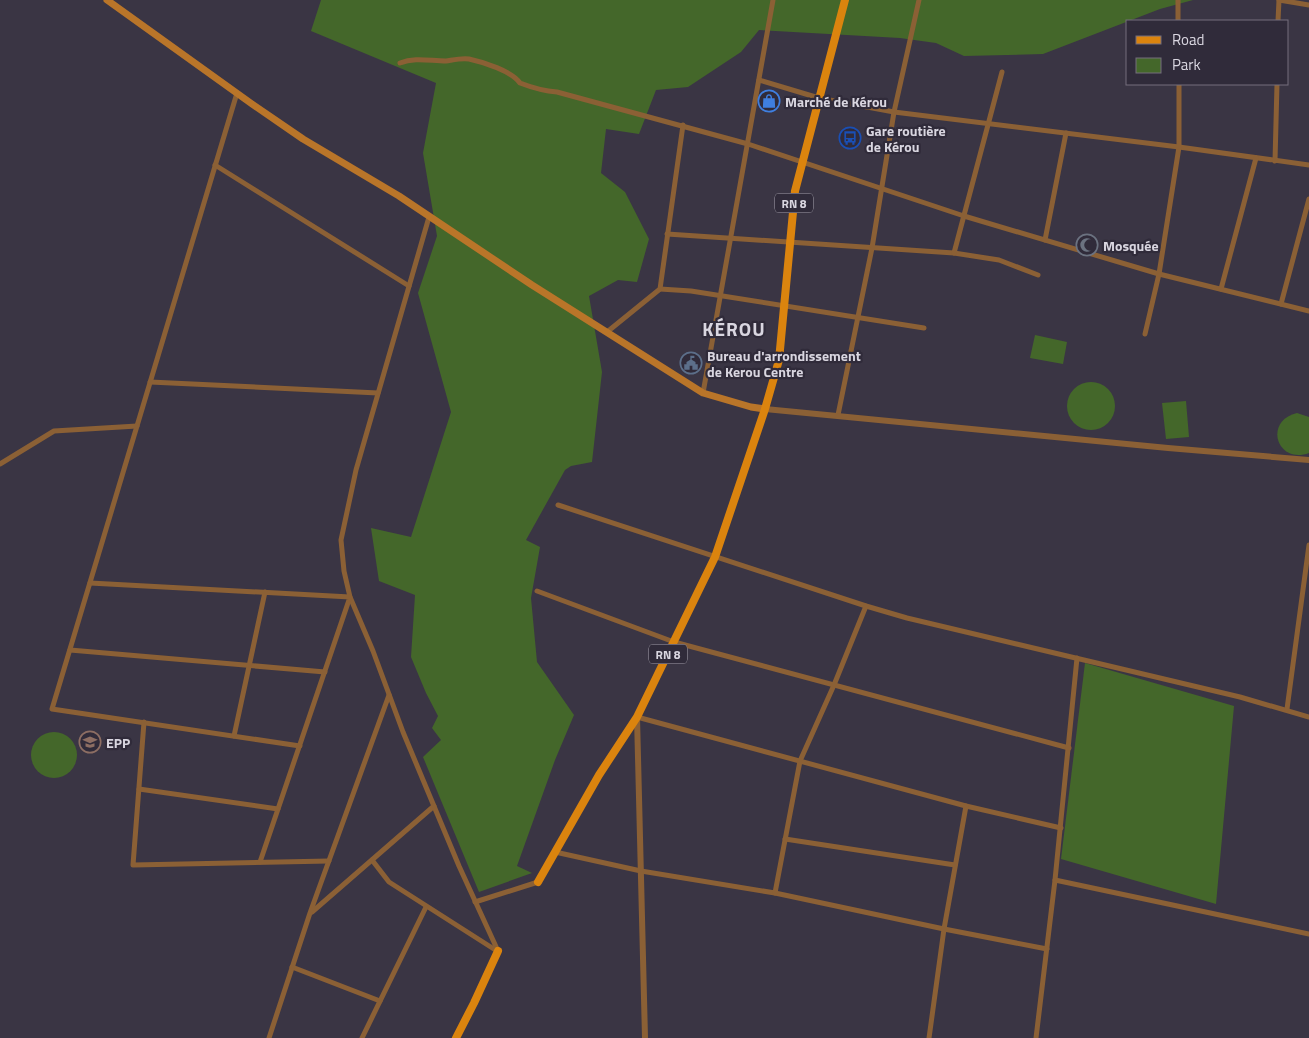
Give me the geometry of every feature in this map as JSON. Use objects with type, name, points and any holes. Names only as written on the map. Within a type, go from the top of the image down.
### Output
[{"type":"main road","points":[[107,0],[303,139],[399,196],[702,393],[765,409]]},
{"type":"main road","name":"RN 8","points":[[538,882],[599,775],[637,717],[715,557],[765,409],[779,360],[795,191],[845,0]]},
{"type":"main road","points":[[456,1038],[498,951]]},
{"type":"street","points":[[702,393],[773,0]]},
{"type":"street","points":[[838,415],[872,248],[894,112],[919,0]]},
{"type":"street","points":[[1178,0],[1178,20]]},
{"type":"street","points":[[1278,20],[1279,0],[1309,5]]},
{"type":"street","points":[[400,63],[413,60],[469,59],[500,70],[516,78],[520,83],[528,84],[535,90],[557,92],[683,125],[748,144],[964,216],[1159,274],[1309,311]]},
{"type":"street","points":[[954,253],[1002,72]]},
{"type":"street","points":[[759,80],[819,97],[894,112],[1309,165]]},
{"type":"street","points":[[1145,334],[1159,274],[1179,147],[1178,85]]},
{"type":"street","points":[[1275,161],[1277,85]]},
{"type":"street","points":[[237,94],[52,708],[300,746]]},
{"type":"street","points":[[660,289],[683,125]]},
{"type":"street","points":[[1045,240],[1066,133]]},
{"type":"street","points":[[1221,289],[1256,158]]},
{"type":"street","points":[[215,165],[409,286]]},
{"type":"street","points":[[1281,304],[1309,199]]},
{"type":"street","points":[[429,217],[356,470],[341,540],[344,571],[350,597],[434,806],[498,951]]},
{"type":"street","points":[[667,234],[954,253],[999,260],[1038,275]]},
{"type":"street","points":[[607,332],[660,289],[691,291],[924,328]]},
{"type":"street","points":[[150,382],[378,393]]},
{"type":"street","points":[[765,409],[1309,460]]},
{"type":"street","points":[[0,464],[54,430],[137,426]]},
{"type":"street","points":[[558,505],[866,606],[1287,709],[1309,717]]},
{"type":"street","points":[[1287,709],[1309,545]]},
{"type":"street","points":[[90,583],[350,597]]},
{"type":"street","points":[[538,591],[674,642],[1069,748]]},
{"type":"street","points":[[234,736],[265,592]]},
{"type":"street","points":[[260,862],[350,597]]},
{"type":"street","points":[[775,892],[800,761],[834,685],[866,606]]},
{"type":"street","points":[[70,650],[324,672]]},
{"type":"street","points":[[1036,1038],[1061,828],[1077,658]]},
{"type":"street","points":[[269,1038],[310,913],[389,695]]},
{"type":"street","points":[[645,1038],[637,717],[966,806],[1061,828]]},
{"type":"street","points":[[144,722],[133,865],[329,861]]},
{"type":"street","points":[[139,789],[278,810]]},
{"type":"street","points":[[310,913],[434,806]]},
{"type":"street","points":[[929,1038],[944,929],[966,806]]},
{"type":"street","points":[[785,839],[955,865]]},
{"type":"street","points":[[555,852],[641,870],[775,892],[944,929],[1047,949]]},
{"type":"street","points":[[372,860],[388,882],[498,951]]},
{"type":"street","points":[[1055,880],[1309,934]]},
{"type":"street","points":[[475,902],[538,882]]},
{"type":"street","points":[[362,1038],[426,907]]},
{"type":"street","points":[[292,967],[380,1001]]},
{"type":"green space","points":[[321,0],[1193,0],[1160,9],[1131,20],[1126,20],[1126,22],[1043,54],[964,56],[936,43],[900,38],[759,30],[741,52],[688,87],[656,90],[639,134],[606,129],[601,173],[625,192],[649,239],[637,282],[618,280],[589,296],[602,372],[592,462],[571,466],[565,470],[526,540],[540,547],[531,598],[537,662],[574,715],[555,760],[517,866],[532,873],[479,892],[423,757],[441,740],[432,728],[438,716],[411,657],[415,595],[379,581],[371,528],[411,537],[451,412],[418,293],[437,236],[423,153],[436,83],[311,31]]},
{"type":"green space","points":[[1035,335],[1067,342],[1063,364],[1030,358]]},
{"type":"green space","points":[[1086,382],[1096,382],[1108,389],[1115,401],[1115,411],[1108,423],[1096,430],[1086,430],[1078,426],[1071,419],[1067,411],[1067,401],[1071,393],[1078,386]]},
{"type":"green space","points":[[1186,401],[1189,437],[1166,439],[1162,403]]},
{"type":"green space","points":[[1297,413],[1309,417],[1309,453],[1298,455],[1289,453],[1282,448],[1278,441],[1277,432],[1280,424],[1286,418]]},
{"type":"green space","points":[[1085,663],[1234,706],[1216,904],[1061,859]]},
{"type":"green space","points":[[59,732],[63,733],[73,742],[76,746],[76,764],[67,774],[59,778],[49,778],[41,774],[32,764],[31,750],[35,742],[45,733]]},
{"type":"place","name":"Marché de Kérou","points":[[769,101]]},
{"type":"place","name":"Gare routière de Kérou","points":[[850,138]]},
{"type":"place","name":"Mosquée","points":[[1087,245]]},
{"type":"place","name":"Bureau d'arrondissement de Kerou Centre","points":[[691,363]]},
{"type":"place","name":"EPP","points":[[90,742]]},
{"type":"district","name":"KÉROU","points":[[734,328]]}]
